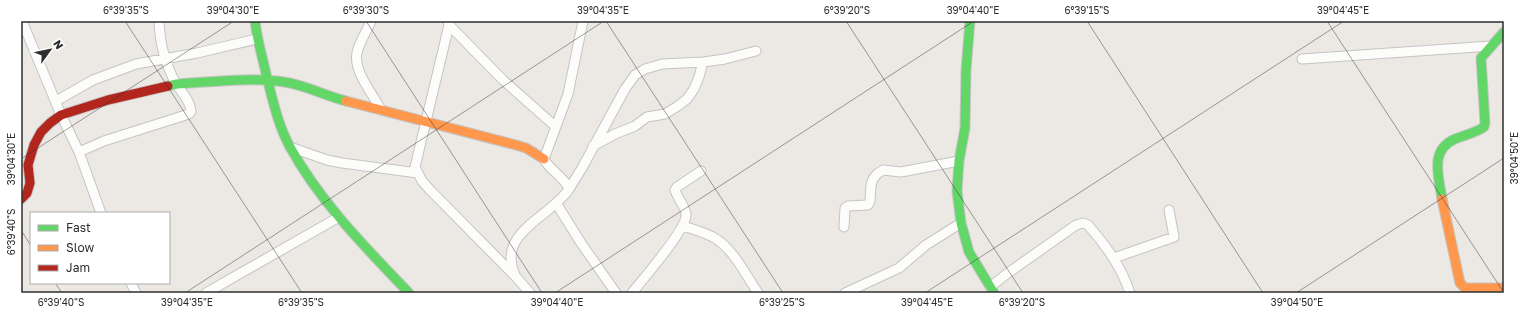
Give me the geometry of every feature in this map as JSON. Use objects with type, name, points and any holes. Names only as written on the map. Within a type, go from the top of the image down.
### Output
[{"type":"street","points":[[22,21],[62,116],[79,152],[101,212]]},
{"type":"street","points":[[79,152],[104,141],[189,114],[191,111],[188,100],[177,84],[164,59],[159,21]]},
{"type":"street","points":[[255,21],[257,39],[281,127],[290,147],[324,198],[339,217],[409,293]]},
{"type":"street","points":[[371,21],[358,49],[356,59],[361,75],[381,110]]},
{"type":"street","points":[[544,159],[568,94],[583,21]]},
{"type":"street","points":[[970,21],[966,70],[965,128],[959,161],[958,191],[961,223],[969,252],[992,290],[1008,273],[1076,225],[1083,223],[1088,225],[1110,251],[1125,276],[1130,293]]},
{"type":"street","points":[[448,23],[503,80],[556,127]]},
{"type":"street","points":[[448,23],[415,168],[422,181],[430,190],[530,293]]},
{"type":"street","points":[[1504,32],[1481,58],[1484,127],[1446,143],[1437,160],[1447,227],[1460,283],[1465,290],[1504,288]]},
{"type":"street","points":[[56,101],[93,80],[136,64],[257,39]]},
{"type":"street","points":[[1302,59],[1491,46]]},
{"type":"street","points":[[517,278],[510,262],[511,250],[519,236],[532,222],[556,203],[569,189],[582,168],[624,89],[635,75],[645,69],[662,64],[703,62],[725,59],[756,51]]},
{"type":"street","points":[[593,146],[615,134],[635,126],[647,117],[665,114],[678,106],[687,99],[694,89],[700,77],[703,62]]},
{"type":"street","points":[[21,199],[27,193],[30,183],[28,165],[34,145],[41,132],[50,123],[62,116],[108,100],[177,84],[244,80],[268,80],[301,86],[342,100],[516,144],[544,159],[547,166],[564,180],[569,189]]},
{"type":"street","points":[[290,147],[342,164],[418,173]]},
{"type":"street","points":[[844,227],[845,208],[848,206],[868,205],[870,201],[871,184],[873,179],[883,170],[901,172],[959,161]]},
{"type":"street","points":[[632,293],[686,220],[686,211],[676,196],[674,190],[701,171]]},
{"type":"street","points":[[556,203],[581,243],[616,293]]},
{"type":"street","points":[[1114,258],[1174,237],[1169,210]]},
{"type":"street","points":[[206,293],[339,217]]},
{"type":"street","points":[[846,293],[898,268],[926,245],[961,223]]},
{"type":"street","points":[[683,226],[703,232],[722,243],[735,258],[758,293]]},
{"type":"street","points":[[132,284],[136,293]]},
{"type":"traffic: fast","points":[[255,21],[274,104],[279,122],[290,147],[315,187],[329,206],[360,242],[409,293]]},
{"type":"traffic: fast","points":[[970,21],[966,70],[965,128],[959,161],[957,191],[961,223],[969,252],[994,293]]},
{"type":"traffic: fast","points":[[1442,199],[1438,173],[1439,157],[1447,144],[1455,139],[1484,127],[1481,58],[1504,32]]},
{"type":"traffic: fast","points":[[168,86],[230,80],[284,82],[292,83],[346,101]]},
{"type":"traffic: slow","points":[[346,101],[516,145],[526,148],[544,159]]},
{"type":"traffic: slow","points":[[1442,199],[1460,283],[1465,288],[1504,288]]},
{"type":"traffic: jam","points":[[21,199],[27,193],[30,183],[28,165],[34,145],[41,132],[50,123],[61,115],[108,100],[168,86]]}]
